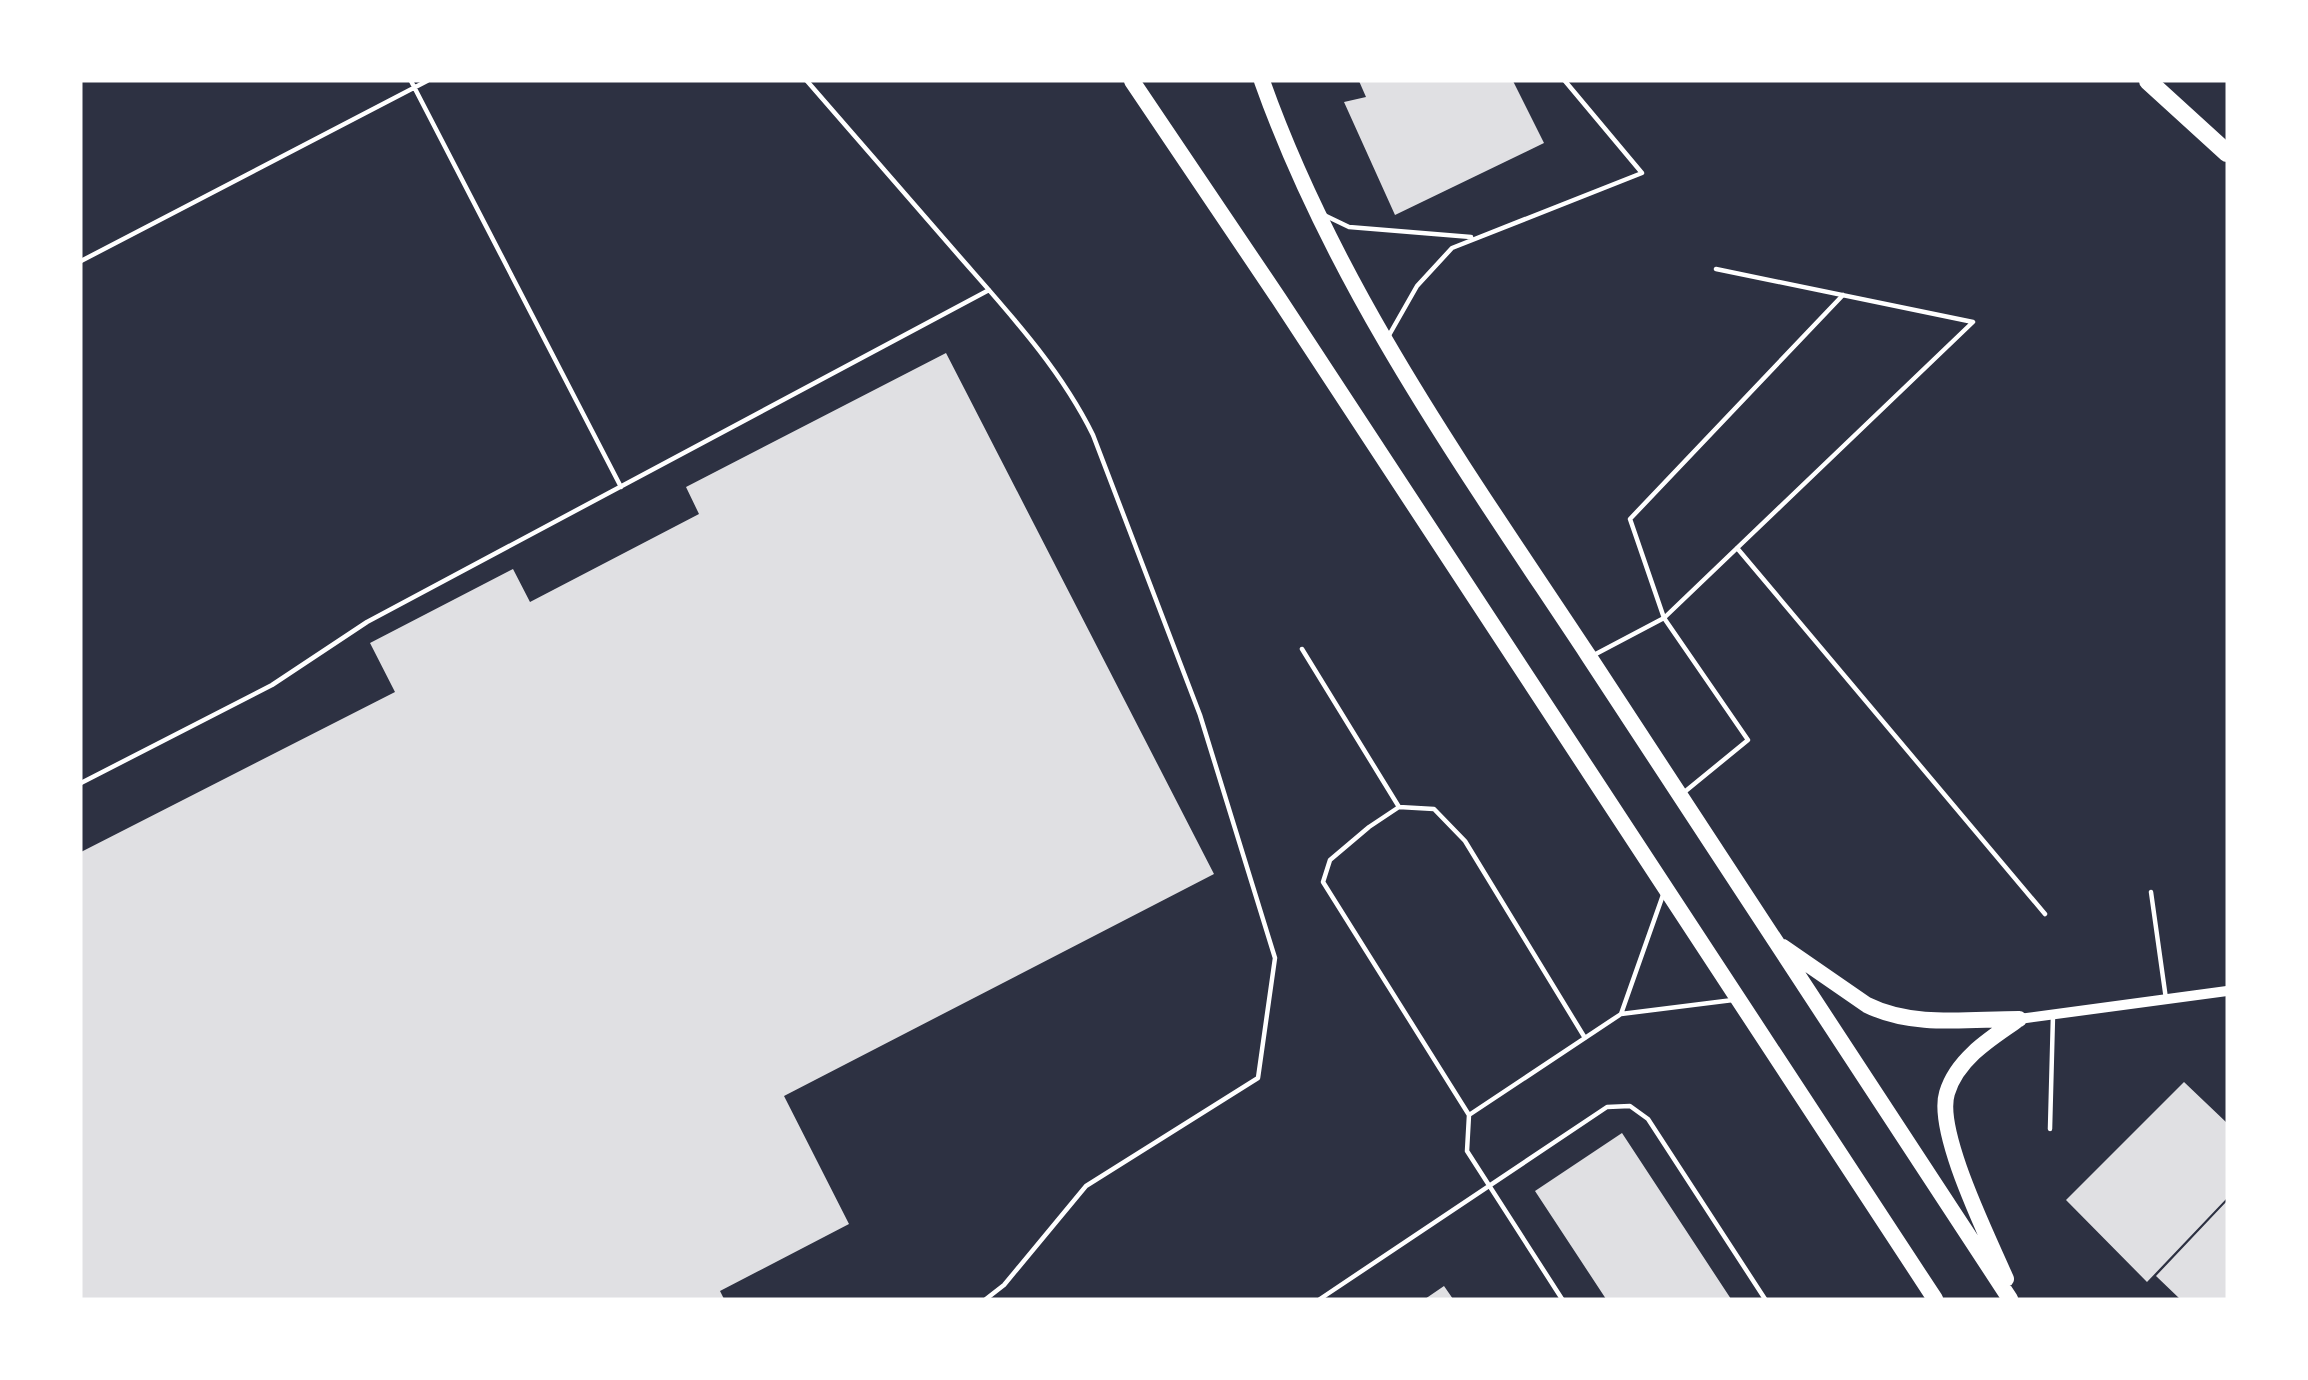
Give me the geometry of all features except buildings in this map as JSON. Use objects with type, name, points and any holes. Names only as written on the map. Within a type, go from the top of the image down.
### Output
[{"type":"highway","points":[[1132,81],[1279,299],[1666,888],[1930,1296]]},
{"type":"highway","points":[[1262,81],[1318,212],[1349,277],[1444,437],[2012,1299]]},
{"type":"highway","points":[[2148,81],[2227,153]]},
{"type":"highway","points":[[1776,942],[1867,1005],[1882,1012],[1919,1020],[2019,1019]]},
{"type":"highway","points":[[2012,1299],[1955,1157],[1945,1113],[1946,1094],[1964,1064],[1993,1037],[2019,1019]]},
{"type":"street","points":[[2019,1019],[2227,991]]},
{"type":"lane","points":[[411,81],[621,487]]},
{"type":"lane","points":[[81,261],[427,81]]},
{"type":"lane","points":[[807,81],[989,290],[1053,367],[1076,399],[1093,435],[1200,715],[1275,958],[1258,1078],[1086,1186],[1005,1285],[986,1299]]},
{"type":"lane","points":[[1386,342],[1417,285],[1452,248],[1641,173],[1564,81]]},
{"type":"lane","points":[[1318,212],[1349,227],[1474,238]]},
{"type":"lane","points":[[1589,657],[1664,618],[1973,322],[1716,269]]},
{"type":"lane","points":[[81,783],[272,684],[367,622],[989,290]]},
{"type":"lane","points":[[1680,795],[1748,740],[1664,618],[1630,519],[1843,295]]},
{"type":"lane","points":[[1737,548],[2045,914]]},
{"type":"lane","points":[[1302,649],[1399,807]]},
{"type":"lane","points":[[1562,1299],[1467,1151],[1469,1115],[1323,882],[1330,860],[1369,827],[1399,807],[1434,809],[1465,841],[1585,1038]]},
{"type":"lane","points":[[1621,1014],[1666,888]]},
{"type":"lane","points":[[2151,892],[2166,999]]},
{"type":"lane","points":[[1469,1115],[1621,1014],[1738,1000]]},
{"type":"lane","points":[[2050,1129],[2053,1014]]},
{"type":"lane","points":[[1320,1299],[1491,1187],[1607,1107],[1630,1106],[1648,1119],[1765,1299]]}]
